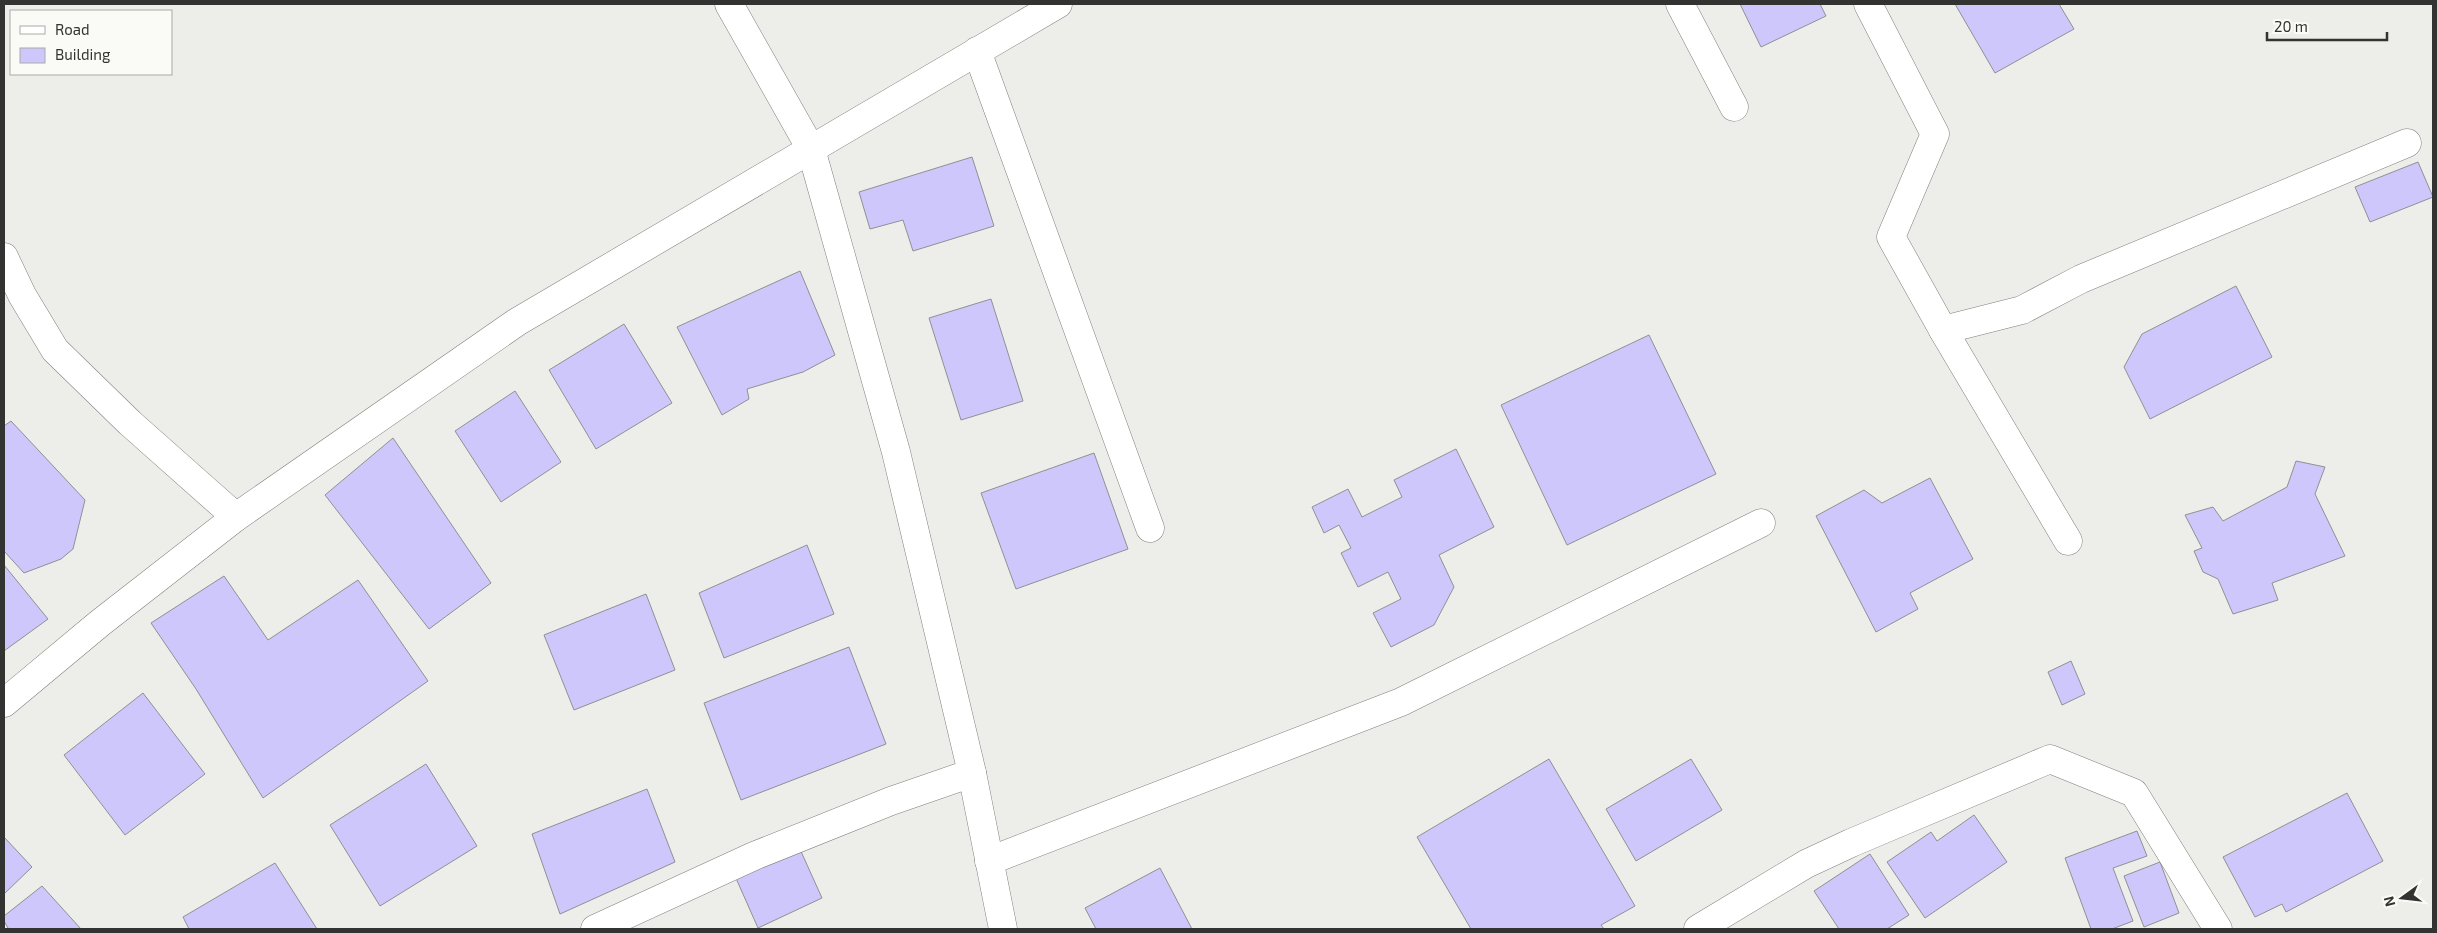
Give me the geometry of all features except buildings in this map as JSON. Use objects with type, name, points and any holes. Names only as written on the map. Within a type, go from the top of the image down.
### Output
[{"type":"street","points":[[729,4],[811,150],[896,452],[972,774],[1003,929]]},
{"type":"street","points":[[4,703],[100,622],[236,517],[517,322],[1058,4]]},
{"type":"street","points":[[1680,4],[1734,107]]},
{"type":"street","points":[[1868,4],[1935,134],[1891,237],[1943,330],[2068,541]]},
{"type":"street","points":[[977,52],[1150,528]]},
{"type":"street","points":[[1943,330],[2022,310],[2081,279],[2406,143]]},
{"type":"street","points":[[4,256],[22,295],[55,350],[130,423],[236,517]]},
{"type":"street","points":[[989,861],[1401,702],[1761,522]]},
{"type":"street","points":[[1698,929],[1806,864],[1851,843],[2050,759],[2134,793],[2218,929]]},
{"type":"street","points":[[595,929],[754,856],[891,801],[972,774]]}]
